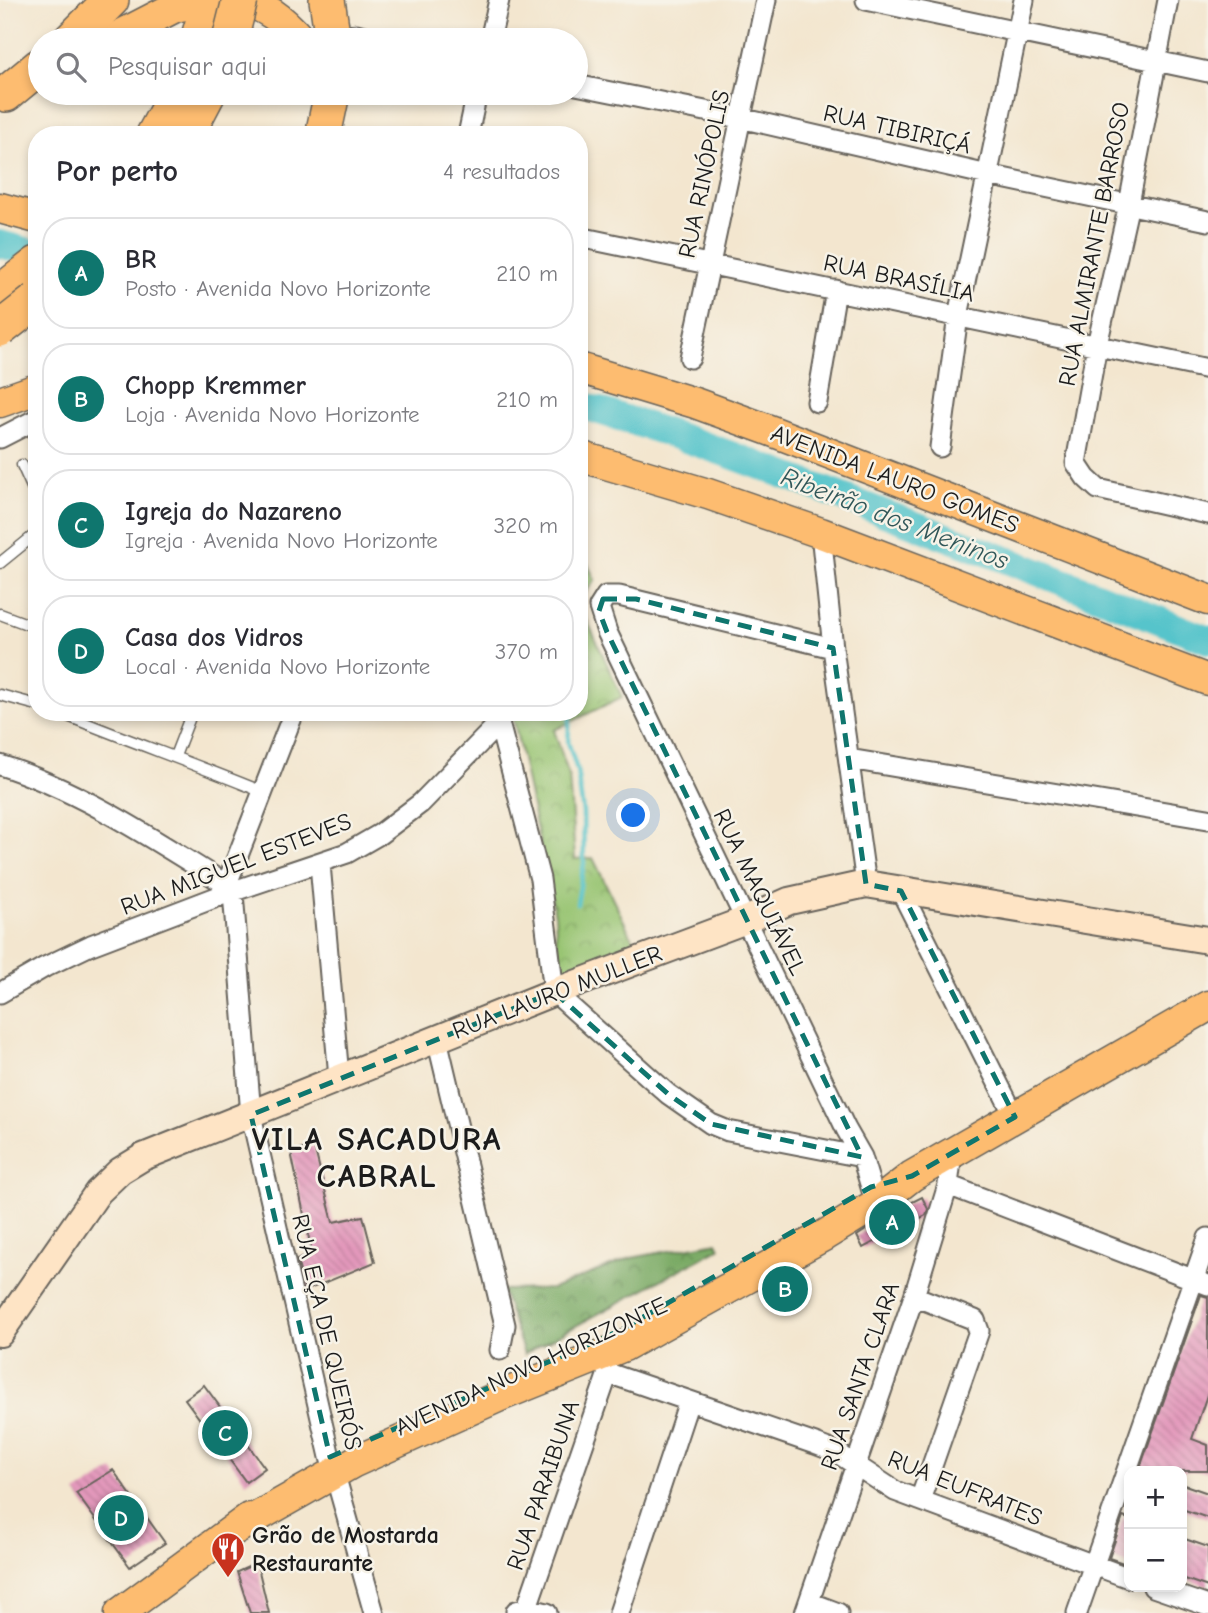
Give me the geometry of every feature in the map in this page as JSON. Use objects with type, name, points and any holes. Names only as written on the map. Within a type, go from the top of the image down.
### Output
[{"type":"highway","points":[[83,28],[111,0]]},
{"type":"highway","points":[[201,28],[209,0]]},
{"type":"highway","points":[[233,28],[239,0]]},
{"type":"highway","points":[[327,0],[341,28]]},
{"type":"highway","points":[[3,96],[28,76]]},
{"type":"highway","points":[[159,126],[170,105]]},
{"type":"highway","points":[[191,126],[202,105]]},
{"type":"highway","points":[[0,293],[28,271]]},
{"type":"highway","points":[[0,329],[28,307]]},
{"type":"main road","points":[[134,28],[175,7],[209,0]]},
{"type":"main road","points":[[239,0],[278,16],[290,28]]},
{"type":"main road","points":[[3,96],[28,83]]},
{"type":"main road","points":[[0,191],[28,199]]},
{"type":"main road","points":[[0,208],[28,216]]},
{"type":"main road","points":[[0,304],[28,312]]},
{"type":"main road","name":"AVENIDA LAURO GOMES","points":[[588,354],[700,387],[775,414],[1208,582]]},
{"type":"main road","name":"AVENIDA LAURO GOMES","points":[[588,371],[769,430],[1208,600]]},
{"type":"main road","points":[[0,402],[28,392]]},
{"type":"main road","points":[[588,459],[708,494],[821,533],[1208,680]]},
{"type":"main road","name":"AVENIDA NOVO HORIZONTE","points":[[120,1613],[234,1530],[333,1464],[508,1377],[617,1332],[763,1252],[912,1176],[1208,1006]]},
{"type":"main road","name":"AVENIDA NOVO HORIZONTE","points":[[333,1464],[488,1401],[603,1364],[635,1340],[874,1195]]},
{"type":"street","points":[[493,28],[499,0]]},
{"type":"street","name":"RUA RINÓPOLIS","points":[[691,358],[766,0]]},
{"type":"street","points":[[866,0],[1208,72]]},
{"type":"street","points":[[940,447],[958,316],[1024,0]]},
{"type":"street","name":"RUA ALMIRANTE BARROSO","points":[[1168,0],[1129,204],[1097,345],[1076,463],[1098,489],[1208,514]]},
{"type":"street","name":"RUA TIBIRIÇÁ","points":[[588,87],[740,118],[988,175],[1208,221]]},
{"type":"street","points":[[470,126],[474,105]]},
{"type":"street","name":"RUA BRASÍLIA","points":[[588,240],[1208,369]]},
{"type":"street","points":[[817,402],[836,290]]},
{"type":"street","points":[[0,438],[28,424]]},
{"type":"street","points":[[821,533],[833,648],[866,884]]},
{"type":"street","name":"RUA MAQUIÁVEL","points":[[833,648],[636,599],[610,596],[601,602],[600,615],[607,632],[846,1129],[862,1157],[874,1195]]},
{"type":"street","points":[[0,765],[88,801],[227,891],[291,721]]},
{"type":"street","name":"RUA MIGUEL ESTEVES","points":[[0,993],[91,945],[227,891],[320,864],[347,853],[380,834],[421,803],[495,721]]},
{"type":"street","points":[[499,721],[540,879],[554,992],[668,1094],[711,1125],[728,1131],[862,1157]]},
{"type":"street","points":[[849,759],[1208,819]]},
{"type":"street","points":[[320,864],[339,1077]]},
{"type":"street","name":"RUA LAURO MULLER","points":[[0,1333],[98,1192],[120,1171],[142,1157],[789,901],[866,884],[1208,940]]},
{"type":"street","name":"RUA EÇA DE QUEIRÓS","points":[[227,891],[251,1115],[333,1464],[374,1613]]},
{"type":"street","points":[[901,891],[1015,1117]]},
{"type":"street","points":[[437,1039],[505,1325],[500,1350]]},
{"type":"street","name":"RUA SANTA CLARA","points":[[807,1607],[914,1296],[948,1185],[952,1153]]},
{"type":"street","points":[[948,1185],[1201,1283]]},
{"type":"street","points":[[1077,1613],[1201,1283],[1208,1238]]},
{"type":"street","points":[[914,1296],[975,1320],[979,1331],[920,1500]]},
{"type":"street","name":"RUA EUFRATES","points":[[603,1364],[689,1401],[836,1452],[895,1491],[1124,1576]]},
{"type":"street","name":"RUA PARAIBUNA","points":[[521,1611],[603,1364]]},
{"type":"street","points":[[619,1613],[689,1401]]},
{"type":"street","points":[[1167,1592],[1208,1606]]},
{"type":"street","points":[[807,1607],[838,1613]]},
{"type":"street","points":[[521,1611],[547,1613]]},
{"type":"lane","points":[[22,465],[28,478]]},
{"type":"lane","points":[[0,563],[28,540]]},
{"type":"lane","points":[[0,614],[28,625]]},
{"type":"lane","points":[[0,695],[28,703]]},
{"type":"lane","points":[[79,721],[263,792]]},
{"type":"lane","points":[[175,756],[188,721]]},
{"type":"highlighted area","points":[[603,599],[636,599],[833,648],[866,884],[901,891],[1015,1117],[912,1176],[871,1187],[617,1332],[330,1457],[251,1115],[554,992],[668,1094],[711,1124],[862,1157],[607,632],[599,611]]},
{"type":"green space","points":[[588,565],[595,580],[588,589]]},
{"type":"green space","points":[[588,622],[622,697],[588,714]]},
{"type":"green space","points":[[514,721],[573,721],[554,730],[569,776],[575,859],[593,858],[637,948],[571,974],[561,971],[558,964],[555,915]]},
{"type":"green space","points":[[717,1242],[720,1248],[524,1354],[502,1290],[552,1289],[631,1258]]},
{"type":"building","points":[[314,1146],[333,1222],[363,1216],[375,1262],[305,1291],[297,1260],[312,1253],[291,1152]]},
{"type":"building","points":[[922,1197],[928,1209],[926,1215],[863,1248],[857,1236]]},
{"type":"building","points":[[1201,1295],[1208,1297],[1208,1392],[1192,1439],[1208,1445],[1208,1471],[1187,1471],[1187,1466],[1141,1466]]},
{"type":"building","points":[[204,1385],[265,1468],[246,1482],[185,1399]]},
{"type":"building","points":[[113,1470],[165,1543],[130,1567],[76,1493]]},
{"type":"building","points":[[1187,1486],[1208,1493],[1208,1518],[1187,1511]]},
{"type":"building","points":[[1123,1517],[1124,1517],[1124,1563],[1109,1558]]},
{"type":"building","points":[[1187,1540],[1208,1547],[1208,1587],[1187,1580]]},
{"type":"building","points":[[257,1563],[269,1613],[250,1613],[237,1572]]},
{"type":"waterway","name":"Ribeirão dos Meninos","points":[[0,244],[28,252]]},
{"type":"waterway","name":"Ribeirão dos Meninos","points":[[588,408],[766,468],[1208,640]]},
{"type":"waterway","points":[[569,721],[568,742],[577,770],[583,812],[584,863],[577,904]]},
{"type":"place","name":"BR","points":[[892,1222]]},
{"type":"place","name":"Chopp Kremmer","points":[[785,1289]]},
{"type":"place","name":"Igreja do Nazareno","points":[[225,1433]]},
{"type":"place","name":"Casa dos Vidros","points":[[121,1518]]},
{"type":"place","name":"Grão de Mostarda Restaurante","points":[[228,1579]]},
{"type":"district","name":"VILA SACADURA CABRAL","points":[[377,1158]]}]
